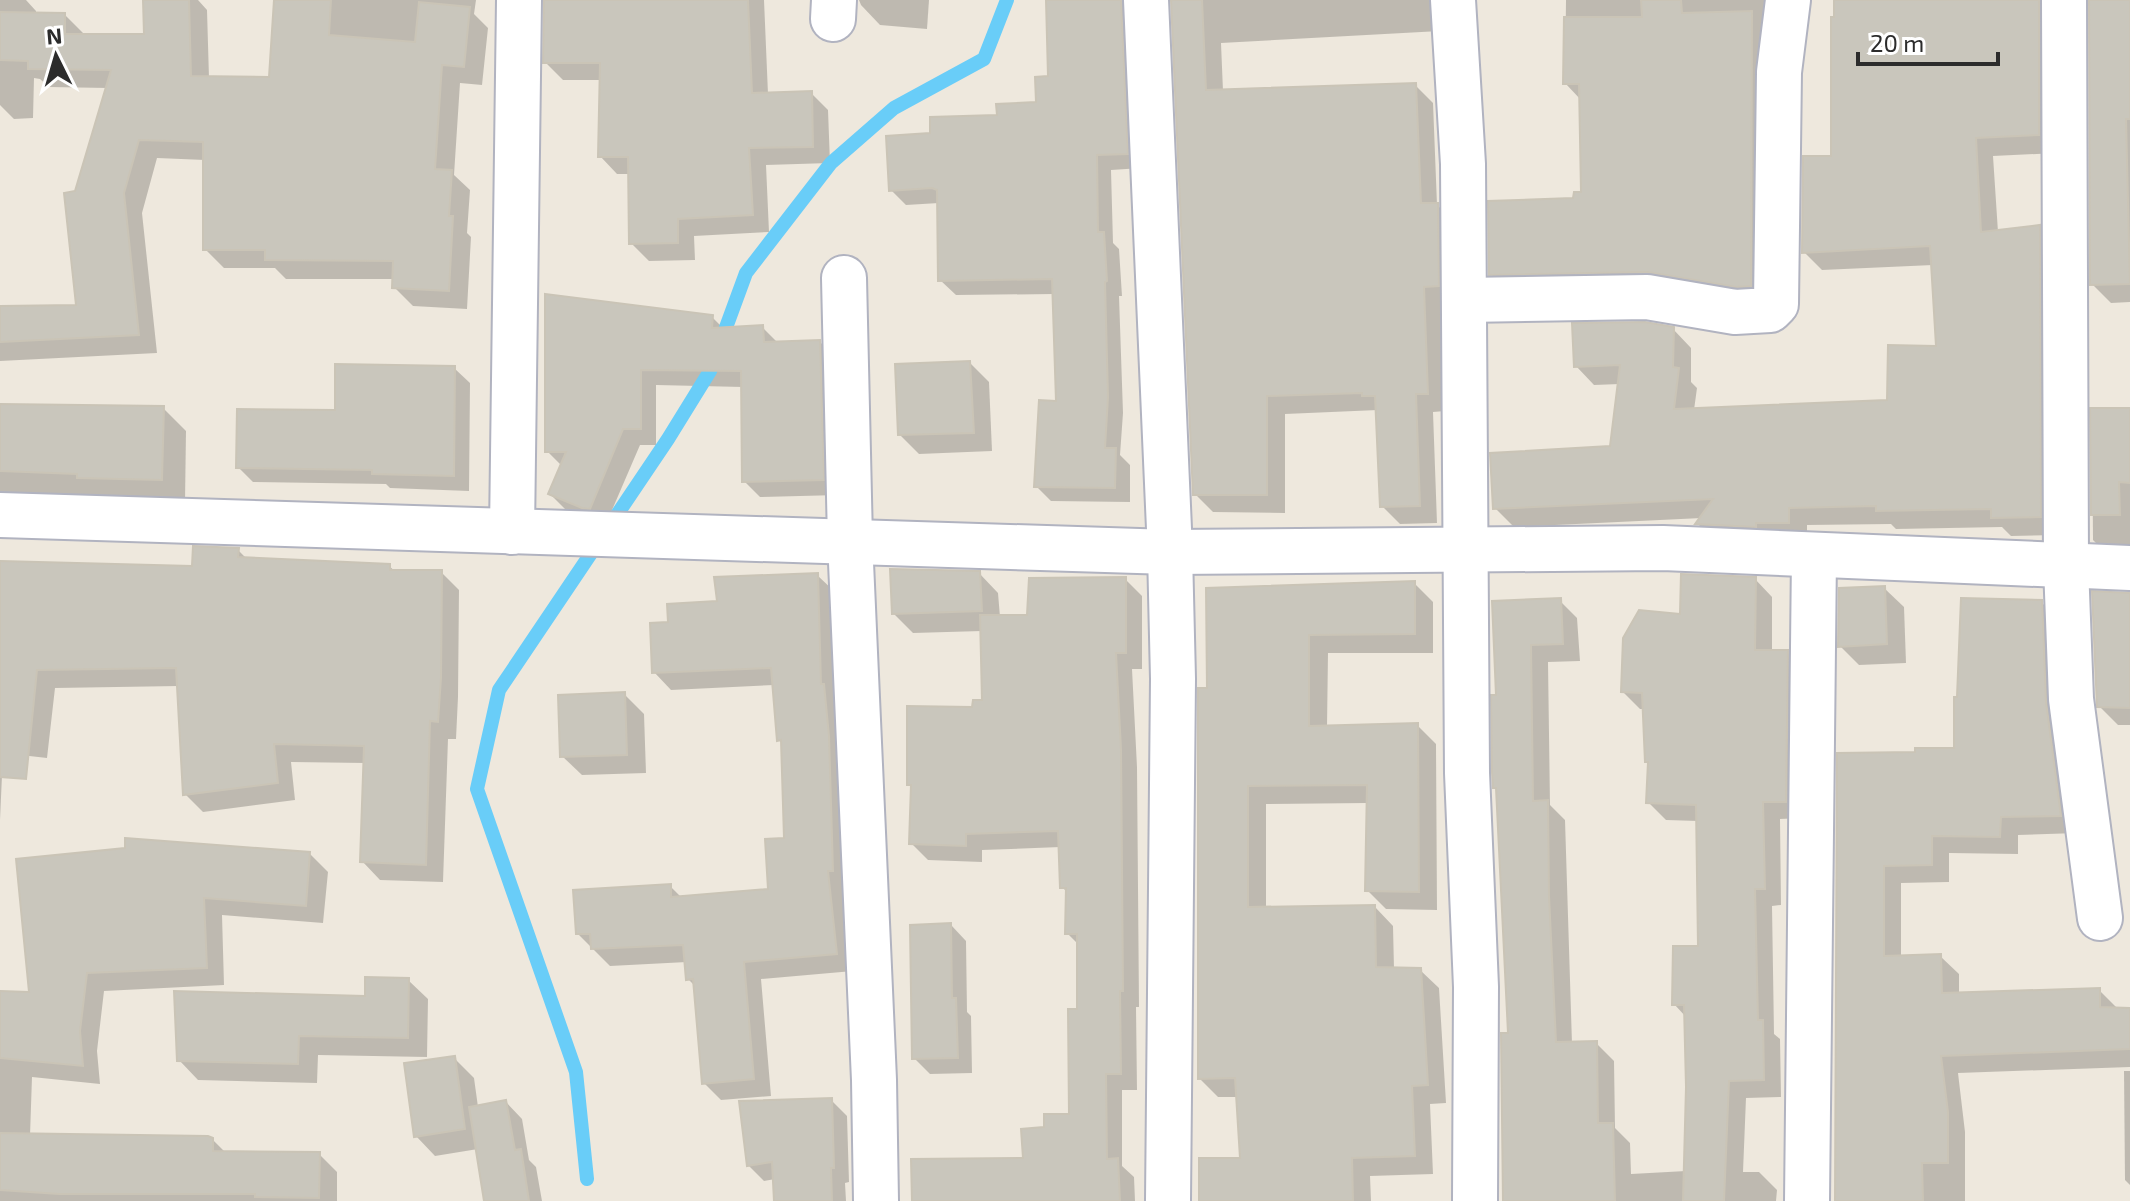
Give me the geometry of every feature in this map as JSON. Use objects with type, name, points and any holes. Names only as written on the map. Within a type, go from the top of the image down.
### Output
[{"type":"street","points":[[512,532],[519,0]]},
{"type":"street","points":[[1146,0],[1170,552],[1173,695],[1168,1201]]},
{"type":"street","points":[[1453,0],[1463,164],[1464,551],[1467,773],[1476,987],[1475,1201]]},
{"type":"street","points":[[1465,300],[1647,297],[1735,312],[1770,310],[1776,304],[1779,72],[1788,0]]},
{"type":"street","points":[[2064,0],[2066,566],[2071,699],[2100,918]]},
{"type":"street","points":[[844,278],[850,540],[873,1048],[876,1201]]},
{"type":"street","points":[[0,515],[1170,552],[1663,548],[2130,568]]},
{"type":"street","points":[[1807,1201],[1814,555]]},
{"type":"building","points":[[143,0],[189,0],[191,76],[269,77],[274,0],[331,0],[329,35],[415,42],[419,2],[470,7],[464,67],[442,65],[435,169],[452,170],[449,291],[392,288],[393,261],[265,260],[265,250],[203,250],[203,142],[139,140],[124,193],[139,335],[0,342],[0,306],[76,305],[64,193],[75,191],[111,70],[28,69],[28,61],[0,60],[0,12],[65,13],[65,34],[144,34]]},
{"type":"building","points":[[544,0],[748,0],[752,93],[812,91],[813,147],[749,148],[753,215],[678,219],[678,243],[629,244],[628,157],[598,157],[600,63],[543,63]]},
{"type":"building","points":[[1046,0],[1121,0],[1128,154],[1097,155],[1098,232],[1104,232],[1107,281],[1105,448],[1116,448],[1115,488],[1034,487],[1039,400],[1056,401],[1052,279],[938,281],[937,190],[889,191],[886,136],[930,133],[930,117],[997,115],[996,104],[1036,102],[1035,77],[1048,76]]},
{"type":"building","points":[[1171,0],[1202,0],[1206,90],[1416,83],[1421,203],[1438,203],[1439,286],[1424,287],[1428,394],[1416,394],[1420,506],[1380,507],[1375,396],[1362,396],[1362,393],[1267,396],[1267,495],[1193,495]]},
{"type":"building","points":[[1641,0],[1681,0],[1682,13],[1752,11],[1751,286],[1736,287],[1647,272],[1489,275],[1488,201],[1573,198],[1574,192],[1581,192],[1579,84],[1563,84],[1564,17],[1642,17]]},
{"type":"building","points":[[1834,0],[2039,0],[2039,135],[1976,138],[1981,232],[2040,225],[2041,517],[1991,518],[1991,509],[1876,511],[1876,506],[1789,508],[1789,523],[1756,523],[1756,527],[1695,524],[1713,499],[1493,509],[1490,453],[1610,446],[1620,365],[1574,367],[1572,323],[1645,322],[1674,327],[1673,367],[1679,368],[1674,409],[1887,400],[1888,345],[1936,346],[1930,246],[1802,253],[1803,156],[1831,156],[1831,17],[1834,17]]},
{"type":"building","points":[[2089,0],[2130,0],[2130,119],[2126,119],[2130,284],[2090,285]]},
{"type":"building","points":[[545,294],[713,315],[712,328],[763,325],[764,342],[820,340],[824,480],[742,482],[741,371],[641,370],[641,429],[623,429],[590,509],[548,494],[566,452],[545,452]]},
{"type":"building","points":[[970,361],[974,433],[898,435],[895,364]]},
{"type":"building","points":[[335,364],[455,366],[454,476],[372,474],[372,470],[236,468],[237,409],[335,410]]},
{"type":"building","points":[[0,404],[164,406],[162,480],[77,478],[77,474],[0,471]]},
{"type":"building","points":[[2090,408],[2130,408],[2130,483],[2119,482],[2120,515],[2091,515]]},
{"type":"building","points":[[193,546],[239,548],[238,557],[390,564],[390,570],[442,570],[441,678],[438,722],[430,721],[426,865],[360,862],[364,746],[274,744],[278,783],[183,795],[176,668],[37,670],[26,779],[0,777],[0,561],[192,566]]},
{"type":"building","points":[[890,569],[980,571],[982,611],[892,614]]},
{"type":"building","points":[[818,573],[821,684],[824,684],[829,736],[833,871],[828,871],[837,954],[744,962],[754,1079],[702,1084],[693,979],[686,980],[683,945],[591,949],[590,934],[576,934],[573,890],[671,884],[671,897],[768,889],[765,839],[784,838],[781,740],[777,741],[771,668],[652,673],[650,623],[668,622],[667,604],[717,601],[714,577]]},
{"type":"building","points":[[1681,574],[1756,577],[1755,650],[1788,650],[1786,802],[1763,802],[1765,889],[1755,889],[1758,1020],[1763,1020],[1764,1080],[1729,1081],[1724,1201],[1683,1201],[1686,1087],[1684,1005],[1672,1005],[1673,946],[1698,946],[1696,805],[1646,803],[1648,762],[1645,762],[1642,693],[1621,692],[1623,638],[1639,610],[1680,614]]},
{"type":"building","points":[[1126,577],[1126,653],[1116,653],[1121,749],[1121,1074],[1106,1074],[1107,1159],[1118,1158],[1120,1201],[912,1201],[911,1159],[1023,1158],[1021,1129],[1044,1127],[1044,1114],[1069,1114],[1068,1009],[1077,1009],[1077,934],[1065,934],[1066,888],[1060,888],[1058,831],[966,834],[966,846],[909,844],[911,785],[907,785],[907,706],[972,707],[973,700],[982,700],[980,615],[1027,615],[1029,578]]},
{"type":"building","points":[[1415,581],[1415,634],[1309,635],[1309,726],[1418,723],[1419,892],[1365,891],[1367,785],[1248,786],[1248,907],[1375,905],[1376,967],[1421,968],[1428,1085],[1412,1086],[1415,1156],[1352,1158],[1353,1201],[1199,1201],[1199,1158],[1240,1158],[1235,1078],[1198,1079],[1198,688],[1207,688],[1206,588]]},
{"type":"building","points":[[1885,586],[1887,644],[1838,647],[1839,588]]},
{"type":"building","points":[[2092,591],[2130,593],[2130,708],[2097,707]]},
{"type":"building","points":[[1561,598],[1563,644],[1531,645],[1533,801],[1548,800],[1556,1042],[1597,1041],[1598,1123],[1613,1123],[1615,1201],[1503,1201],[1501,1033],[1508,1033],[1496,788],[1493,788],[1492,772],[1491,695],[1496,695],[1492,601]]},
{"type":"building","points":[[1961,598],[2042,600],[2046,702],[2061,816],[2001,817],[2000,837],[1932,836],[1932,865],[1884,866],[1884,956],[1941,954],[1942,993],[2100,988],[2100,1007],[2130,1008],[2130,1049],[1941,1056],[1948,1112],[1948,1163],[1922,1163],[1923,1201],[1835,1201],[1837,753],[1954,748]]},
{"type":"building","points":[[625,692],[627,755],[560,757],[558,695]]},
{"type":"building","points":[[125,838],[310,852],[306,906],[204,898],[207,968],[87,973],[80,1031],[83,1066],[0,1058],[0,991],[29,992],[16,859],[125,848]]},
{"type":"building","points":[[951,923],[952,998],[956,998],[958,1058],[912,1059],[910,925]]},
{"type":"building","points":[[365,977],[409,978],[408,1038],[299,1036],[298,1064],[177,1061],[174,991],[365,996]]},
{"type":"building","points":[[455,1056],[465,1129],[414,1137],[404,1063]]},
{"type":"building","points":[[832,1098],[832,1201],[774,1201],[772,1162],[747,1166],[739,1101]]},
{"type":"building","points":[[506,1100],[515,1150],[521,1149],[529,1201],[484,1201],[469,1107]]},
{"type":"building","points":[[0,1133],[208,1136],[213,1138],[213,1151],[320,1152],[319,1198],[255,1197],[255,1194],[59,1194],[0,1190]]},
{"type":"waterway","points":[[587,1179],[576,1072],[477,789],[499,690],[668,439],[710,371],[746,273],[831,163],[894,108],[984,59],[1007,0]]}]
